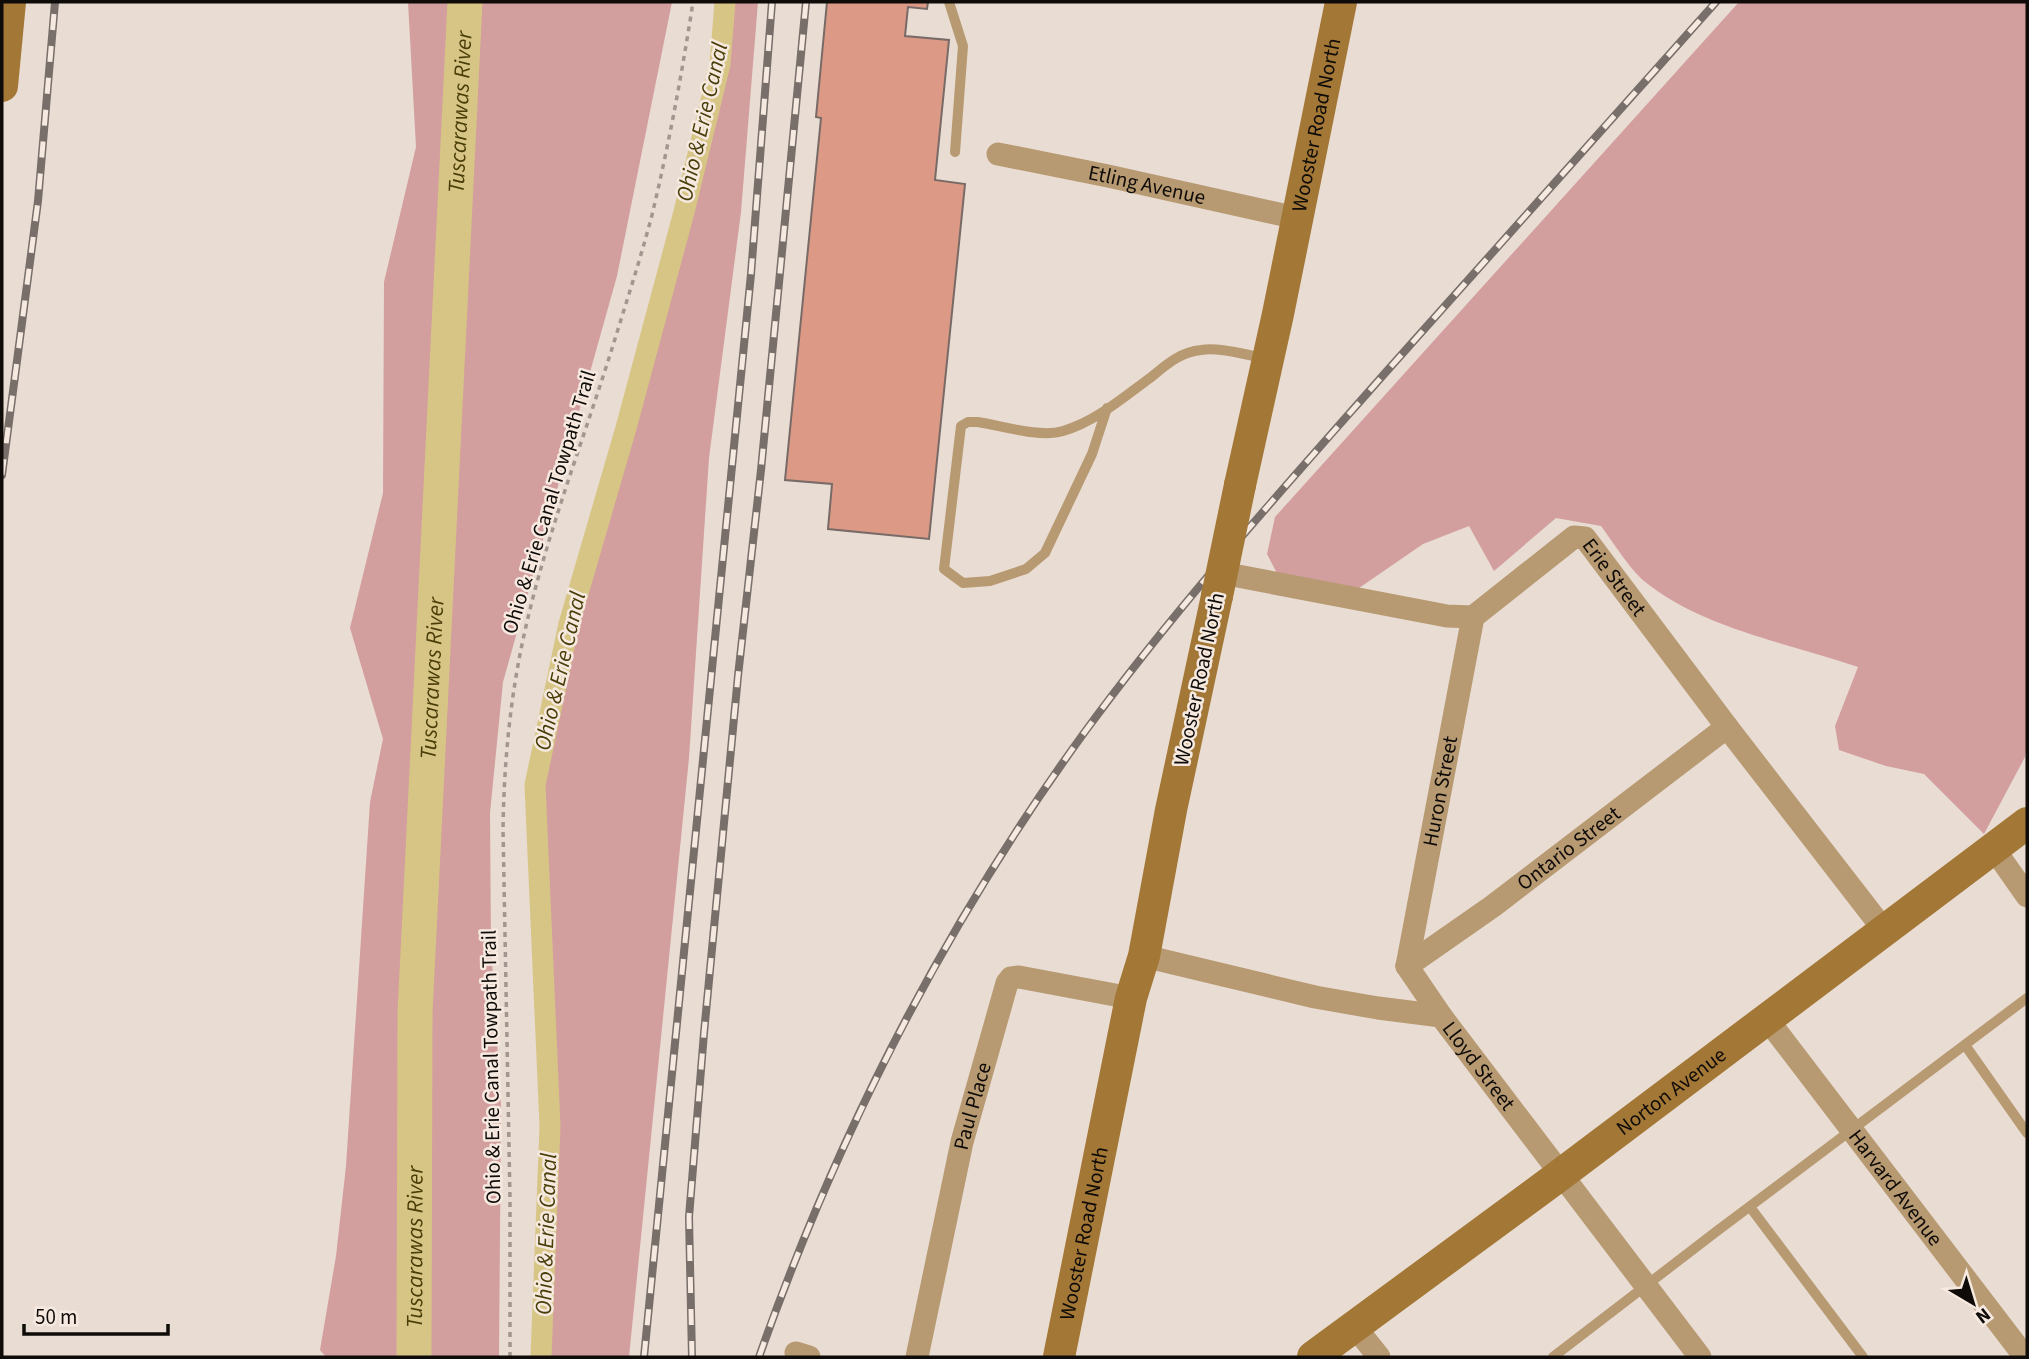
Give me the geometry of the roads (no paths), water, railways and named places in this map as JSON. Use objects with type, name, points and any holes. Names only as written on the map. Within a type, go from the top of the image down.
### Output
[{"type":"main road","points":[[2,86],[10,2]]},
{"type":"main road","name":"Wooster Road North","points":[[1059,1357],[1131,999],[1144,956],[1171,810],[1225,581],[1240,485],[1278,314],[1341,2]]},
{"type":"main road","name":"Norton Avenue","points":[[1313,1357],[1560,1175],[2027,823]]},
{"type":"street","name":"Etling Avenue","points":[[998,154],[1297,218]]},
{"type":"street","name":"Erie Street","points":[[1473,617],[1574,537],[1585,538],[1884,930]]},
{"type":"street","points":[[1225,581],[1447,616],[1473,617]]},
{"type":"street","name":"Huron Street","points":[[1407,966],[1473,617]]},
{"type":"street","name":"Ontario Street","points":[[1407,966],[1493,906],[1727,727]]},
{"type":"street","points":[[1994,849],[2027,895]]},
{"type":"street","name":"Lloyd Street","points":[[1144,956],[1315,997],[1441,1016],[1700,1357]]},
{"type":"street","points":[[1407,966],[1441,1016]]},
{"type":"street","name":"Paul Place","points":[[917,1357],[962,1142],[1007,983],[1010,978],[1019,977],[1131,999]]},
{"type":"street","name":"Harvard Avenue","points":[[1767,1019],[2020,1346]]},
{"type":"street","points":[[1355,1327],[1379,1357]]},
{"type":"lane","points":[[949,2],[963,46],[955,152]]},
{"type":"lane","points":[[1107,408],[1092,454],[1045,553],[1026,569],[990,581],[963,583],[944,569],[961,426],[968,422],[978,422],[1045,433],[1062,432],[1082,424],[1172,360],[1186,353],[1202,349],[1268,358]]},
{"type":"lane","points":[[1553,1357],[2027,998]]},
{"type":"lane","points":[[1965,1045],[2027,1133]]},
{"type":"lane","points":[[1750,1207],[1863,1357]]},
{"type":"waterway","name":"Tuscarawas River","points":[[414,1357],[415,1013],[465,2]]},
{"type":"waterway","name":"Ohio & Erie Canal","points":[[541,1357],[550,1126],[535,785],[569,624],[626,428],[684,212],[720,64],[725,2]]},
{"type":"railway","points":[[2,475],[38,201],[55,2]]},
{"type":"railway","points":[[644,1357],[751,274],[772,2]]},
{"type":"railway","points":[[692,1357],[689,1217],[704,1033],[806,2]]},
{"type":"railway","points":[[759,1357],[823,1193],[899,1033],[986,880],[1084,733],[1193,594],[1269,505],[1716,2]]}]
